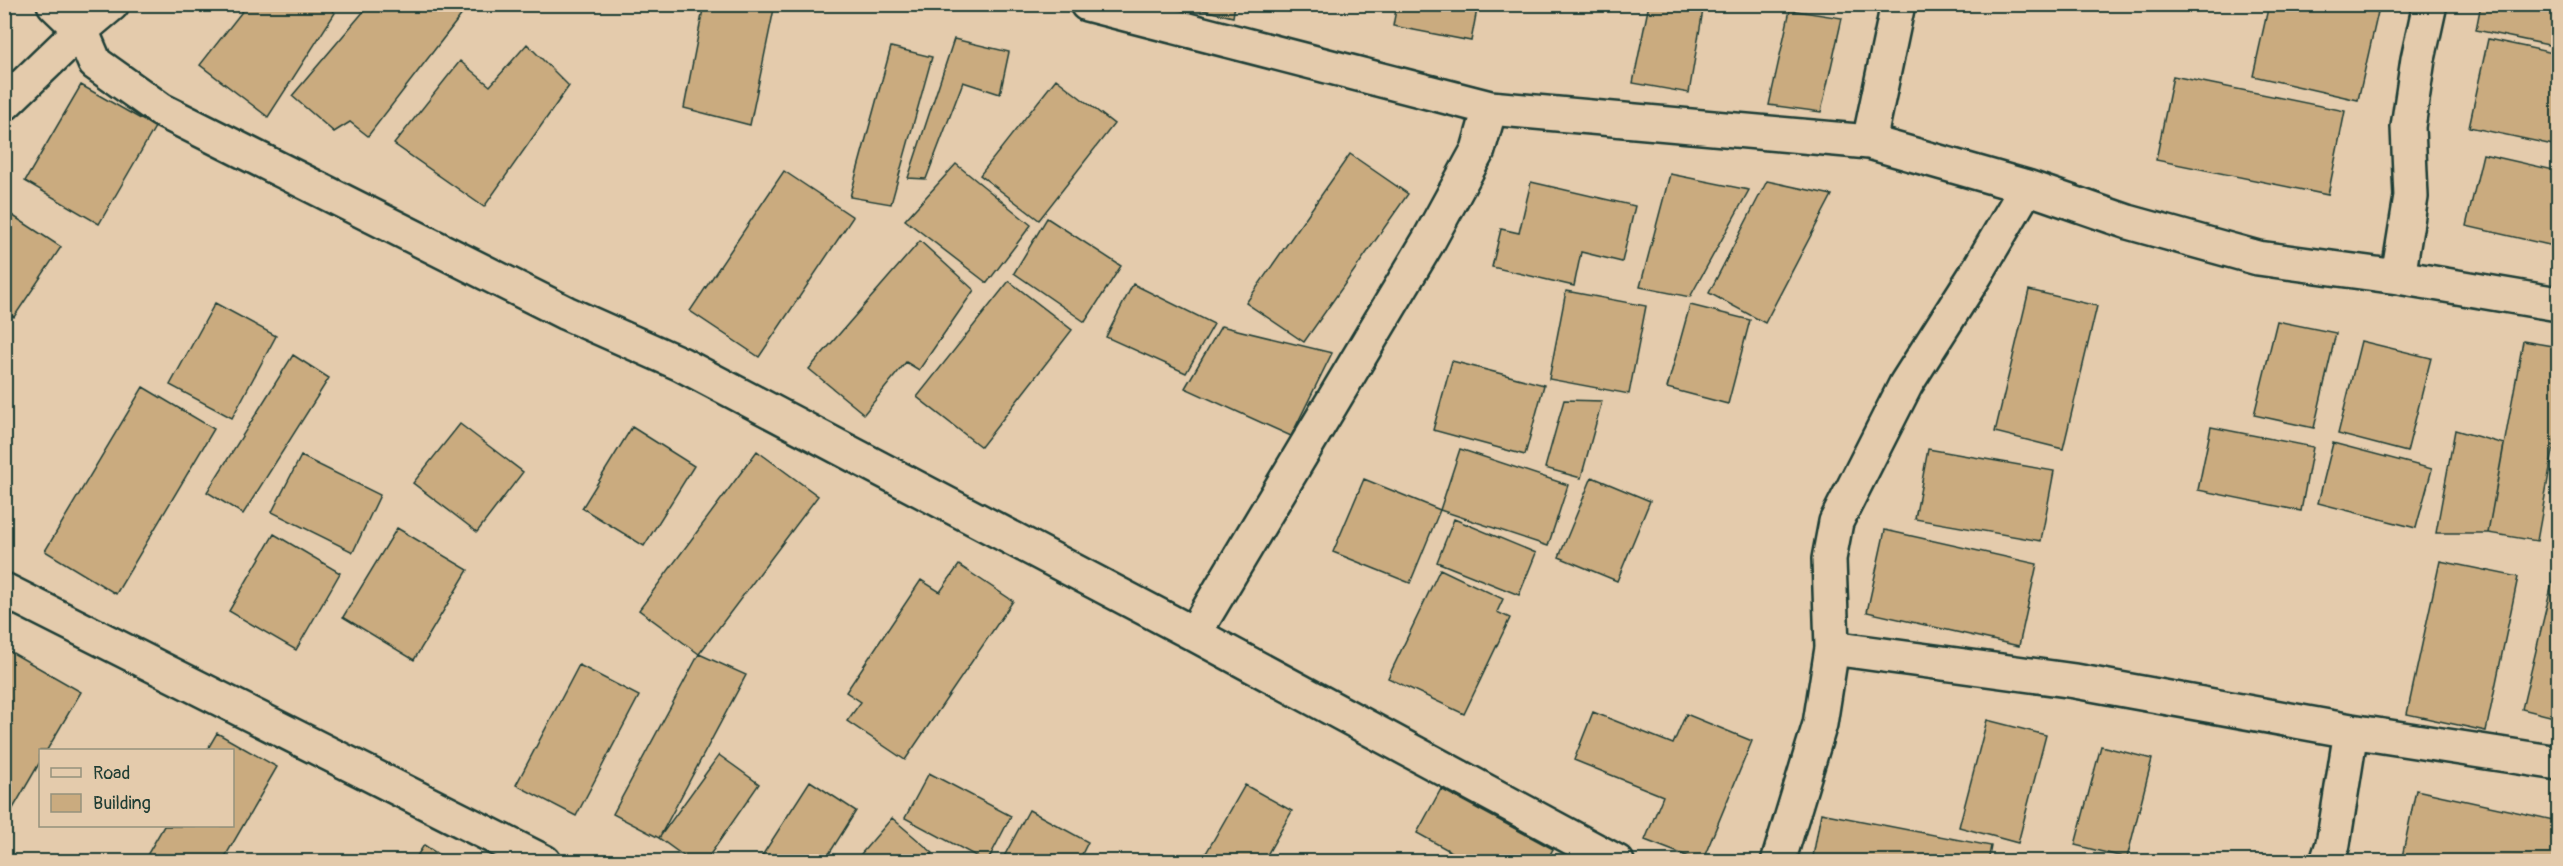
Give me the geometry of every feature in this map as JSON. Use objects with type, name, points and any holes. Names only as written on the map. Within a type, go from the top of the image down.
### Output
[{"type":"street","points":[[54,4],[81,30],[95,63],[161,110],[566,313],[681,364],[1194,633],[1617,861]]},
{"type":"street","points":[[4,104],[81,30],[112,4]]},
{"type":"street","points":[[1087,4],[1490,108],[1869,142],[2027,187],[2128,222],[2258,258],[2398,277],[2559,304]]},
{"type":"street","points":[[1869,142],[1898,4]]},
{"type":"street","points":[[2398,277],[2411,197],[2409,127],[2418,59],[2430,4]]},
{"type":"street","points":[[1194,633],[1429,240],[1478,150],[1490,108]]},
{"type":"street","points":[[1778,861],[1820,724],[1832,648],[1829,559],[1836,522],[1906,384],[1977,274],[2027,187]]},
{"type":"street","points":[[4,590],[544,861]]},
{"type":"street","points":[[1832,648],[2075,681],[2351,731],[2559,763]]},
{"type":"street","points":[[2327,861],[2333,843],[2351,731]]},
{"type":"building","points":[[248,4],[324,4],[335,13],[268,117],[200,65]]},
{"type":"building","points":[[370,4],[460,4],[466,9],[368,136],[350,122],[334,132],[292,96]]},
{"type":"building","points":[[704,4],[775,4],[750,125],[684,108]]},
{"type":"building","points":[[1177,4],[1235,4],[1233,17]]},
{"type":"building","points":[[1397,4],[1478,4],[1471,41],[1393,26]]},
{"type":"building","points":[[1649,4],[1704,4],[1689,93],[1633,83]]},
{"type":"building","points":[[2269,4],[2345,4],[2378,12],[2358,100],[2253,76]]},
{"type":"building","points":[[2481,4],[2558,4],[2558,47],[2476,30]]},
{"type":"building","points":[[1790,10],[1842,18],[1821,112],[1769,105]]},
{"type":"building","points":[[954,39],[1009,52],[1000,94],[963,82],[926,179],[908,178]]},
{"type":"building","points":[[2488,39],[2558,54],[2558,146],[2469,127]]},
{"type":"building","points":[[527,44],[569,86],[484,207],[394,144],[460,61],[490,86]]},
{"type":"building","points":[[891,47],[932,57],[891,204],[850,197]]},
{"type":"building","points":[[2173,76],[2345,111],[2328,195],[2156,160]]},
{"type":"building","points":[[1056,79],[1114,124],[1039,220],[980,175]]},
{"type":"building","points":[[81,85],[155,127],[99,224],[25,181]]},
{"type":"building","points":[[1350,154],[1408,194],[1304,342],[1246,303]]},
{"type":"building","points":[[2483,154],[2558,171],[2558,247],[2466,226]]},
{"type":"building","points":[[956,164],[1031,225],[987,283],[905,220]]},
{"type":"building","points":[[784,171],[853,217],[759,357],[690,311]]},
{"type":"building","points":[[1670,174],[1749,190],[1690,297],[1640,287]]},
{"type":"building","points":[[1767,181],[1832,195],[1765,323],[1709,293]]},
{"type":"building","points":[[1531,182],[1635,206],[1622,262],[1581,252],[1574,286],[1492,267],[1501,229],[1519,233]]},
{"type":"building","points":[[4,210],[61,247],[14,317],[4,311]]},
{"type":"building","points":[[1047,218],[1121,266],[1085,322],[1014,273]]},
{"type":"building","points":[[920,241],[974,290],[919,370],[906,362],[864,414],[809,369]]},
{"type":"building","points":[[1009,281],[1072,330],[981,447],[917,397]]},
{"type":"building","points":[[1133,284],[1214,324],[1186,373],[1106,337]]},
{"type":"building","points":[[2029,290],[2097,306],[2063,449],[1995,432]]},
{"type":"building","points":[[1566,291],[1646,306],[1629,394],[1549,379]]},
{"type":"building","points":[[215,303],[276,336],[232,418],[170,385]]},
{"type":"building","points":[[1690,305],[1750,320],[1728,404],[1667,388]]},
{"type":"building","points":[[2277,321],[2336,333],[2314,428],[2254,415]]},
{"type":"building","points":[[1221,326],[1332,353],[1291,436],[1185,388]]},
{"type":"building","points":[[2361,341],[2431,358],[2407,452],[2338,434]]},
{"type":"building","points":[[2523,341],[2558,347],[2558,423],[2537,541],[2488,533]]},
{"type":"building","points":[[293,355],[329,378],[243,514],[207,492]]},
{"type":"building","points":[[1452,361],[1544,385],[1525,455],[1433,430]]},
{"type":"building","points":[[143,387],[214,429],[116,594],[45,551]]},
{"type":"building","points":[[1564,400],[1602,401],[1581,478],[1545,468]]},
{"type":"building","points":[[460,424],[523,472],[477,532],[413,483]]},
{"type":"building","points":[[632,427],[694,466],[644,546],[582,508]]},
{"type":"building","points":[[2211,427],[2313,447],[2301,511],[2198,490]]},
{"type":"building","points":[[2455,430],[2504,444],[2488,533],[2436,533]]},
{"type":"building","points":[[2333,443],[2432,469],[2416,528],[2318,503]]},
{"type":"building","points":[[1460,449],[1568,485],[1548,546],[1440,510]]},
{"type":"building","points":[[1928,449],[2054,471],[2041,541],[1915,519]]},
{"type":"building","points":[[757,451],[818,496],[699,654],[639,610]]},
{"type":"building","points":[[301,456],[380,495],[353,552],[272,512]]},
{"type":"building","points":[[1592,477],[1650,501],[1617,581],[1559,557]]},
{"type":"building","points":[[1364,479],[1440,510],[1410,583],[1333,552]]},
{"type":"building","points":[[1454,519],[1536,553],[1519,595],[1437,562]]},
{"type":"building","points":[[397,528],[468,570],[414,660],[343,617]]},
{"type":"building","points":[[1885,530],[2037,564],[2019,646],[1867,612]]},
{"type":"building","points":[[274,534],[340,573],[296,650],[229,611]]},
{"type":"building","points":[[2440,561],[2518,577],[2486,731],[2407,714]]},
{"type":"building","points":[[959,565],[1013,601],[905,760],[847,721],[861,702],[846,692],[921,580],[940,592]]},
{"type":"building","points":[[2556,567],[2558,568],[2558,718],[2522,709]]},
{"type":"building","points":[[1440,569],[1503,599],[1497,612],[1510,618],[1464,714],[1388,678]]},
{"type":"building","points":[[4,648],[81,692],[48,749],[39,749],[39,764],[4,824]]},
{"type":"building","points":[[699,654],[746,675],[659,838],[613,814]]},
{"type":"building","points":[[579,665],[639,696],[576,816],[516,785]]},
{"type":"building","points":[[1593,712],[1673,744],[1686,714],[1752,741],[1702,862],[1645,840],[1663,796],[1574,760]]},
{"type":"building","points":[[1987,720],[2046,735],[2018,843],[1959,827]]},
{"type":"building","points":[[217,733],[277,767],[222,862],[143,862],[163,827],[234,827],[234,749],[208,749]]},
{"type":"building","points":[[2101,746],[2152,759],[2127,858],[2075,845]]},
{"type":"building","points":[[719,755],[759,784],[705,862],[692,862],[659,838]]},
{"type":"building","points":[[929,773],[1011,816],[987,862],[905,818]]},
{"type":"building","points":[[810,781],[856,811],[824,862],[758,862]]},
{"type":"building","points":[[1245,785],[1292,811],[1263,862],[1201,862]]},
{"type":"building","points":[[1441,789],[1553,849],[1546,862],[1470,862],[1417,833]]},
{"type":"building","points":[[2416,790],[2558,821],[2558,840],[2554,862],[2401,862]]},
{"type":"building","points":[[1029,810],[1088,842],[1078,862],[1001,862]]},
{"type":"building","points":[[1821,813],[1991,846],[1988,862],[1812,862]]},
{"type":"building","points":[[892,818],[933,853],[926,862],[854,862]]},
{"type":"building","points":[[424,845],[450,862],[413,862]]}]
